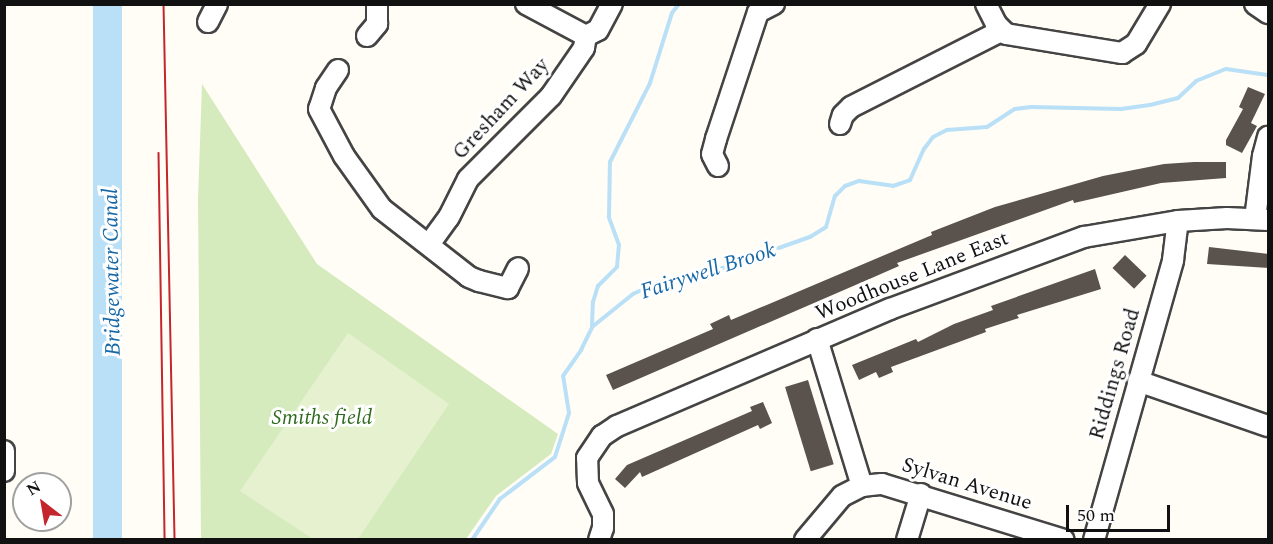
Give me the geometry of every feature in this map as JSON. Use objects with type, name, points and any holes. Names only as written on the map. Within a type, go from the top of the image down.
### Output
[{"type":"street","points":[[526,4],[586,36],[598,30],[612,4]]},
{"type":"street","points":[[718,166],[712,154],[758,12],[774,4]]},
{"type":"street","points":[[986,4],[1001,31],[1011,36],[1122,53],[1136,44],[1160,4]]},
{"type":"street","points":[[1255,4],[1269,13]]},
{"type":"street","points":[[840,124],[847,110],[1001,31]]},
{"type":"street","name":"Gresham Way","points":[[430,243],[449,217],[468,179],[550,96],[585,48],[586,36]]},
{"type":"street","points":[[338,70],[317,105],[344,156],[369,194],[399,223],[430,243],[469,277],[508,295],[518,268]]},
{"type":"street","points":[[1262,220],[1263,156],[1269,137]]},
{"type":"street","name":"Woodhouse Lane East","points":[[599,540],[603,528],[603,514],[588,483],[586,470],[593,446],[602,436],[617,426],[817,339],[960,281],[1063,243],[1126,228],[1178,221],[1262,220]]},
{"type":"street","name":"Riddings Road","points":[[1094,540],[1173,260],[1178,221]]},
{"type":"street","points":[[805,540],[842,496],[862,486],[817,339]]},
{"type":"street","points":[[1138,381],[1269,426]]},
{"type":"street","points":[[4,451],[4,471]]},
{"type":"street","name":"Sylvan Avenue","points":[[862,486],[882,484],[921,494],[1064,540]]},
{"type":"street","points":[[906,540],[921,494]]},
{"type":"green space","name":"Smiths field","points":[[202,84],[317,264],[558,434],[551,454],[496,496],[466,539],[201,540],[198,200]]},
{"type":"green space","points":[[348,333],[449,404],[358,539],[313,539],[240,491]]},
{"type":"water","name":"Bridgewater Canal","points":[[93,5],[122,5],[122,539],[93,539]]},
{"type":"building","points":[[1248,87],[1265,94],[1251,123],[1257,126],[1242,153],[1226,145],[1226,140],[1243,109],[1239,107]]},
{"type":"building","points":[[1226,162],[1226,178],[1161,183],[1074,203],[1073,200],[897,263],[899,266],[613,390],[606,375],[713,329],[710,324],[729,315],[731,320],[932,235],[931,232],[995,207],[1103,176],[1164,164]]},
{"type":"building","points":[[1209,247],[1269,254],[1269,268],[1207,264]]},
{"type":"building","points":[[1125,255],[1147,276],[1134,289],[1112,268]]},
{"type":"building","points":[[1095,269],[1101,289],[1017,315],[1019,318],[985,329],[986,332],[891,367],[893,372],[879,378],[876,372],[859,380],[852,365],[916,339],[918,342],[954,324],[993,310],[991,306]]},
{"type":"building","points":[[808,380],[834,464],[811,471],[785,387]]},
{"type":"building","points":[[763,402],[772,423],[760,429],[758,425],[642,477],[640,472],[625,488],[615,479],[627,465],[752,411],[750,407]]},
{"type":"waterway","points":[[592,326],[593,302],[598,286],[617,267],[619,245],[609,217],[610,162],[650,83],[672,13],[679,4]]},
{"type":"waterway","name":"Fairywell Brook","points":[[472,540],[500,499],[555,457],[569,413],[563,376],[581,350],[592,327],[633,294],[659,282],[684,281],[810,237],[826,227],[835,196],[845,186],[859,181],[893,186],[910,180],[924,149],[933,137],[947,130],[987,127],[1015,109],[1031,107],[1121,109],[1150,105],[1178,98],[1196,81],[1226,69],[1268,75]]},
{"type":"tram line","points":[[164,4],[175,540]]},
{"type":"tram line","points":[[159,153],[165,540]]}]
